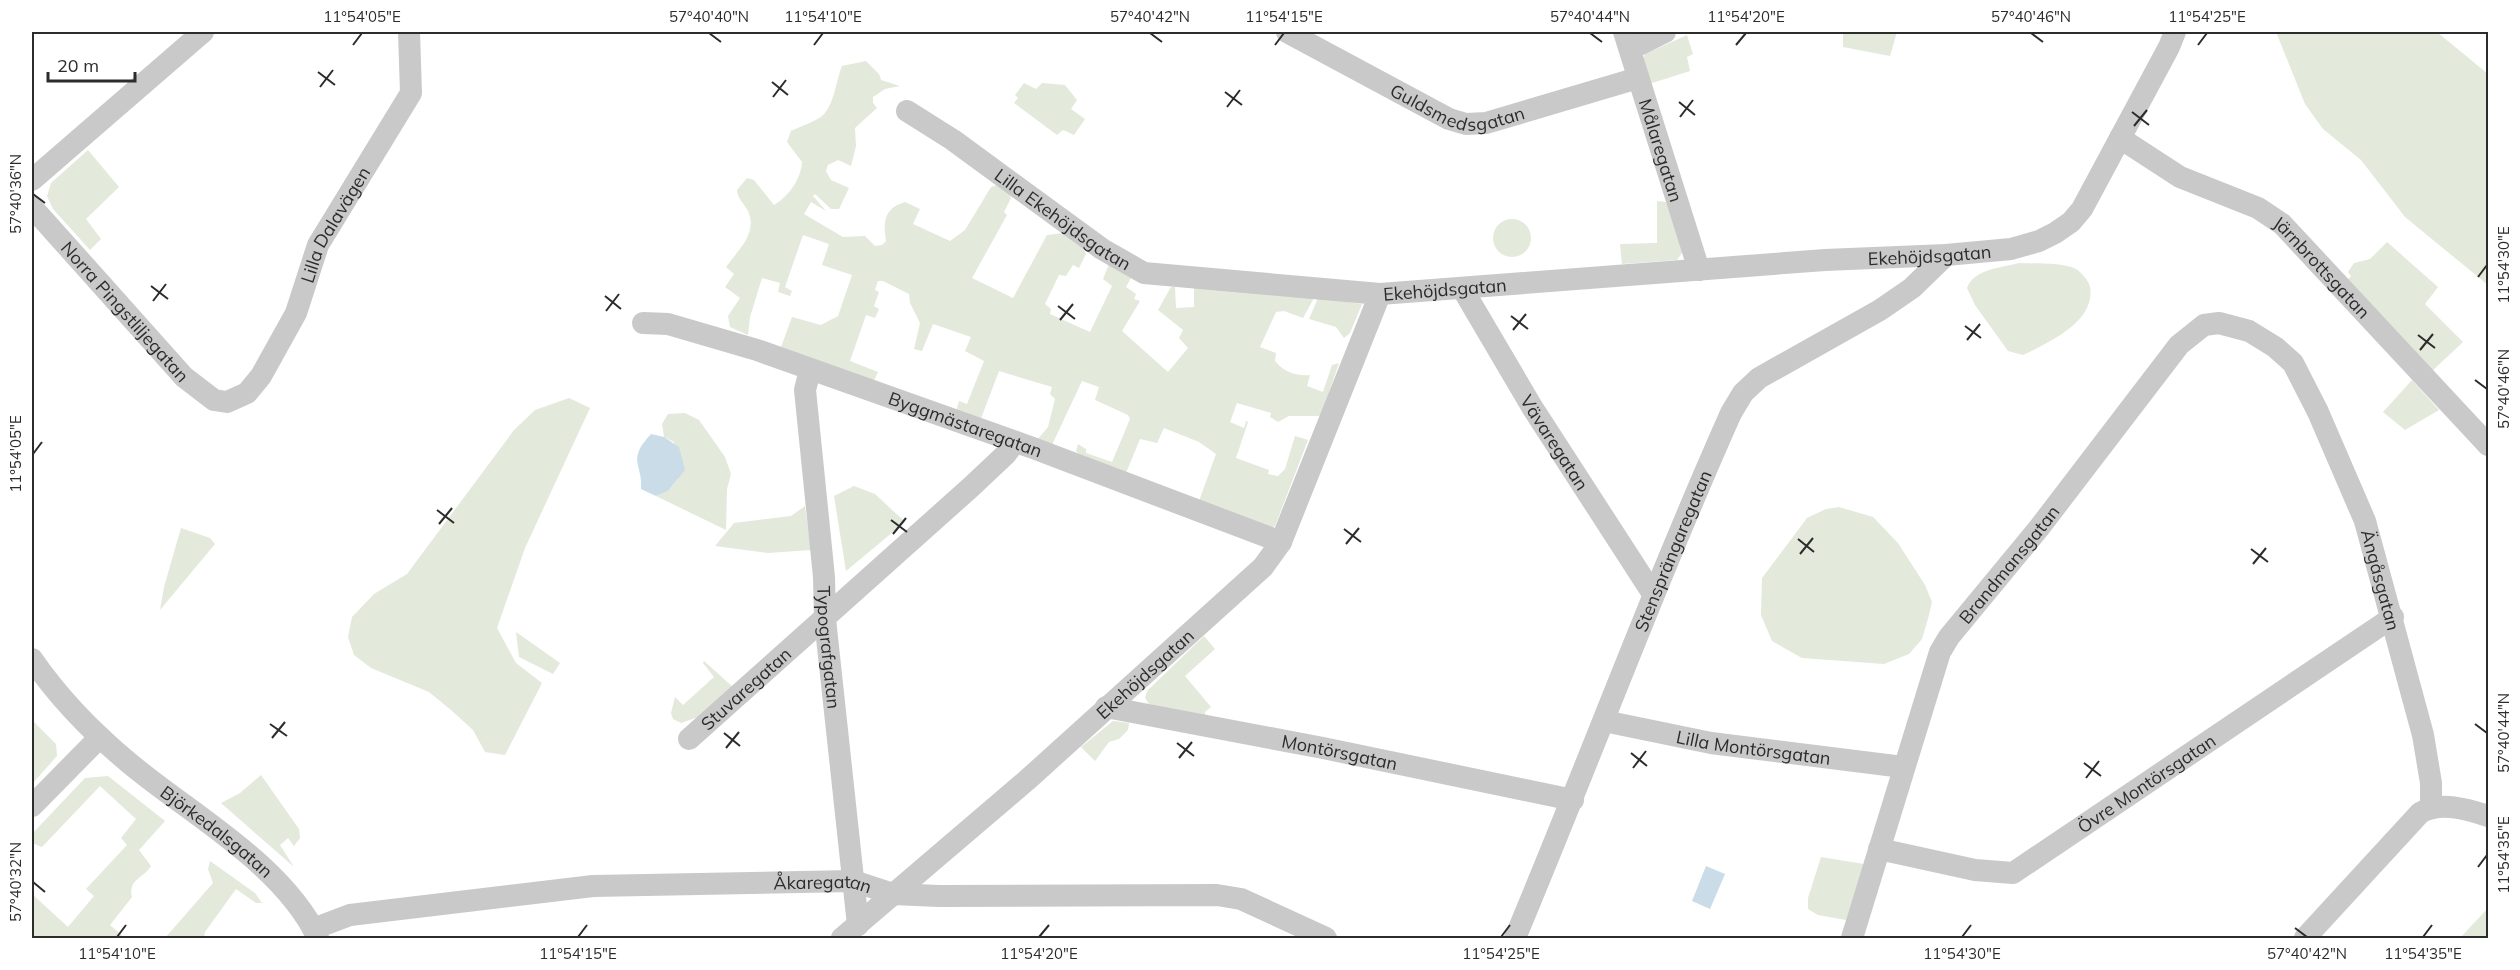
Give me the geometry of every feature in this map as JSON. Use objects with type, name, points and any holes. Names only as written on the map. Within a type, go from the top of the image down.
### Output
[{"type":"street","points":[[32,180],[203,32]]},
{"type":"street","name":"Lilla Dalavägen","points":[[227,402],[247,393],[261,376],[296,313],[318,245],[405,104],[412,81],[409,32]]},
{"type":"street","name":"Guldsmedsgatan","points":[[1287,32],[1449,119],[1466,124],[1486,123],[1638,78]]},
{"type":"street","points":[[1628,40],[1665,32]]},
{"type":"street","name":"Ekehöjdsgatan","points":[[850,932],[1026,781],[1263,567],[1281,542],[1380,294],[1826,260],[1946,255],[2011,249],[2038,241],[2071,222],[2082,208],[2175,32]]},
{"type":"street","name":"Målaregatan","points":[[1628,40],[1699,270]]},
{"type":"street","name":"Lilla Ekehöjdsgatan","points":[[907,111],[953,140],[1102,249],[1144,273],[1380,294]]},
{"type":"street","name":"Järnbrottsgatan","points":[[2120,138],[2180,177],[2258,208],[2282,224],[2488,445]]},
{"type":"street","name":"Norra Pingstliljegatan","points":[[32,207],[184,377],[214,400],[227,402]]},
{"type":"street","name":"Stensprängaregatan","points":[[1515,939],[1573,800],[1653,594],[1723,432],[1743,393],[1772,369],[1880,310],[1912,288],[1946,255]]},
{"type":"street","name":"Vävaregatan","points":[[1462,288],[1532,407],[1653,594]]},
{"type":"street","name":"Byggmästaregatan","points":[[644,323],[668,324],[705,334],[810,370],[1015,442],[1281,542]]},
{"type":"street","name":"Brandmansgatan","points":[[1852,939],[1940,651],[1949,637],[2039,528],[2179,345],[2204,326],[2219,323],[2256,335],[2293,363]]},
{"type":"street","name":"Ängåsgatan","points":[[2293,363],[2318,412],[2365,521],[2393,616],[2423,735],[2431,783],[2431,808]]},
{"type":"street","name":"Typografgatan","points":[[810,370],[805,390],[824,577],[825,619],[853,881],[850,932]]},
{"type":"street","name":"Stuvaregatan","points":[[689,739],[825,619],[1006,454],[1015,442]]},
{"type":"street","name":"Övre Montörsgatan","points":[[1879,849],[1975,870],[2013,873],[2393,616]]},
{"type":"street","name":"Björkedalsgatan","points":[[32,659],[70,708],[100,737],[263,869],[300,906],[315,934]]},
{"type":"street","name":"Montörsgatan","points":[[1106,707],[1323,748],[1573,800]]},
{"type":"street","name":"Lilla Montörsgatan","points":[[1604,721],[1712,743],[1903,767]]},
{"type":"street","points":[[32,806],[100,737]]},
{"type":"street","points":[[2305,939],[2420,813],[2431,808],[2469,810],[2488,816]]},
{"type":"street","name":"Åkaregatan","points":[[315,934],[350,915],[593,886],[853,881],[893,894],[1217,895],[1241,899],[1326,939]]},
{"type":"shaded area","points":[[1843,32],[1897,32],[1890,56],[1843,47]]},
{"type":"shaded area","points":[[2276,32],[2437,32],[2488,74],[2488,285],[2405,217],[2361,160],[2323,129],[2305,104]]},
{"type":"shaded area","points":[[1687,35],[1693,54],[1687,57],[1690,71],[1649,84],[1643,58],[1645,54]]},
{"type":"shaded area","points":[[866,61],[879,74],[881,80],[900,86],[885,89],[873,97],[873,103],[877,108],[855,128],[856,146],[851,166],[838,160],[828,165],[826,171],[831,180],[849,188],[839,209],[831,209],[815,194],[813,196],[826,211],[811,202],[804,214],[843,237],[865,236],[875,246],[882,245],[886,241],[886,217],[893,208],[905,202],[920,209],[913,224],[950,241],[965,230],[991,187],[997,185],[1009,192],[1011,198],[1004,212],[1007,215],[972,278],[1013,298],[1047,235],[1063,233],[1083,247],[1086,254],[1079,268],[1073,265],[1066,276],[1059,275],[1045,304],[1051,309],[1050,314],[1090,332],[1112,286],[1103,279],[1109,264],[1131,278],[1126,287],[1136,294],[1134,299],[1140,301],[1122,331],[1168,372],[1188,348],[1179,338],[1183,330],[1158,310],[1171,287],[1175,287],[1176,308],[1194,307],[1194,286],[1314,298],[1303,318],[1284,311],[1276,312],[1260,347],[1276,353],[1275,361],[1287,371],[1310,375],[1307,386],[1323,392],[1332,365],[1339,363],[1321,416],[1289,416],[1278,422],[1270,417],[1271,413],[1237,403],[1230,422],[1244,428],[1246,421],[1248,422],[1236,458],[1269,470],[1268,474],[1278,476],[1285,469],[1295,436],[1308,440],[1275,526],[1271,528],[1199,501],[1216,454],[1199,442],[1164,428],[1157,443],[1140,439],[1126,473],[1080,455],[1076,451],[1078,444],[1086,449],[1086,453],[1112,462],[1130,419],[1128,415],[1095,400],[1099,387],[1082,381],[1051,447],[1038,439],[1048,427],[1055,399],[1050,394],[1052,387],[999,371],[980,421],[956,412],[959,401],[967,404],[984,361],[965,351],[971,337],[933,324],[922,351],[914,349],[920,323],[910,303],[909,294],[883,281],[878,281],[875,290],[879,292],[874,306],[879,309],[875,318],[866,315],[850,361],[878,372],[874,381],[781,347],[792,317],[821,325],[838,316],[852,275],[822,265],[829,244],[803,235],[785,287],[792,291],[790,296],[778,292],[780,283],[762,278],[750,317],[748,335],[730,327],[728,316],[740,298],[725,287],[734,274],[726,267],[741,248],[749,234],[750,227],[748,211],[737,190],[747,178],[754,180],[774,205],[785,197],[797,181],[802,162],[787,142],[791,131],[826,112],[842,66]]},
{"type":"shaded area","points":[[1024,83],[1036,89],[1042,83],[1065,85],[1077,100],[1071,109],[1085,119],[1074,135],[1063,130],[1057,135],[1014,103],[1018,98],[1015,95]]},
{"type":"shaded area","points":[[88,150],[119,187],[86,219],[101,239],[90,250],[53,209],[47,196],[51,183]]},
{"type":"shaded area","points":[[1657,201],[1666,202],[1684,250],[1677,260],[1622,264],[1620,244],[1657,243]]},
{"type":"shaded area","points":[[1512,219],[1519,220],[1525,225],[1530,231],[1530,245],[1525,251],[1519,256],[1512,257],[1505,256],[1499,251],[1494,245],[1493,238],[1494,231],[1499,225],[1505,220]]},
{"type":"shaded area","points":[[2387,242],[2438,287],[2425,304],[2463,342],[2431,372],[2346,282],[2351,276],[2348,272],[2354,263],[2370,259]]},
{"type":"shaded area","points":[[2019,263],[2056,264],[2076,269],[2090,287],[2090,299],[2079,320],[2058,337],[2023,355],[2008,351],[1975,305],[1967,288],[1982,273]]},
{"type":"shaded area","points":[[1318,298],[1362,304],[1350,333],[1344,338],[1336,327],[1309,319]]},
{"type":"shaded area","points":[[2412,380],[2439,410],[2405,430],[2383,412]]},
{"type":"shaded area","points":[[569,398],[590,408],[525,548],[497,628],[516,663],[542,683],[505,755],[485,752],[473,730],[429,692],[371,668],[354,655],[348,637],[352,617],[374,594],[407,574],[514,430],[535,410]]},
{"type":"shaded area","points":[[685,413],[699,420],[725,457],[731,474],[727,489],[726,530],[656,496],[668,491],[678,479],[674,442],[664,437],[662,424],[668,414]]},
{"type":"shaded area","points":[[854,486],[875,494],[905,522],[846,571],[834,496]]},
{"type":"shaded area","points":[[805,506],[811,550],[768,553],[715,546],[734,523],[791,516]]},
{"type":"shaded area","points":[[1839,507],[1873,517],[1898,543],[1925,585],[1932,602],[1922,639],[1909,654],[1884,664],[1802,658],[1772,641],[1761,615],[1762,578],[1807,518],[1826,509]]},
{"type":"shaded area","points":[[181,528],[210,538],[215,544],[160,610],[164,587]]},
{"type":"shaded area","points":[[516,632],[560,663],[553,674],[519,657]]},
{"type":"shaded area","points":[[1204,636],[1215,649],[1185,676],[1211,707],[1205,712],[1206,717],[1149,704],[1145,698],[1147,691]]},
{"type":"shaded area","points":[[704,661],[734,688],[704,715],[681,723],[673,719],[671,713],[675,697],[683,705],[714,677],[703,663]]},
{"type":"shaded area","points":[[32,720],[56,744],[57,756],[32,784]]},
{"type":"shaded area","points":[[1113,721],[1129,723],[1128,730],[1119,739],[1109,742],[1095,761],[1081,747]]},
{"type":"shaded area","points":[[261,775],[299,829],[300,838],[294,846],[288,838],[280,845],[294,867],[221,803],[240,793]]},
{"type":"shaded area","points":[[108,776],[165,821],[139,850],[151,866],[134,883],[131,891],[132,897],[110,925],[125,938],[32,938],[32,894],[68,927],[94,896],[86,889],[127,845],[121,838],[136,819],[100,786],[42,847],[32,843],[32,834],[85,778]]},
{"type":"shaded area","points":[[1821,857],[1864,864],[1846,920],[1818,915],[1808,909],[1808,898]]},
{"type":"shaded area","points":[[210,861],[255,893],[262,903],[256,903],[236,889],[205,932],[204,938],[165,938],[213,883],[208,869]]},
{"type":"shaded area","points":[[2488,908],[2488,938],[2460,938]]},
{"type":"water","points":[[651,434],[664,437],[679,447],[685,470],[668,491],[656,496],[641,489],[637,462],[639,450]]},
{"type":"water","points":[[1706,866],[1725,874],[1710,909],[1692,901]]}]
